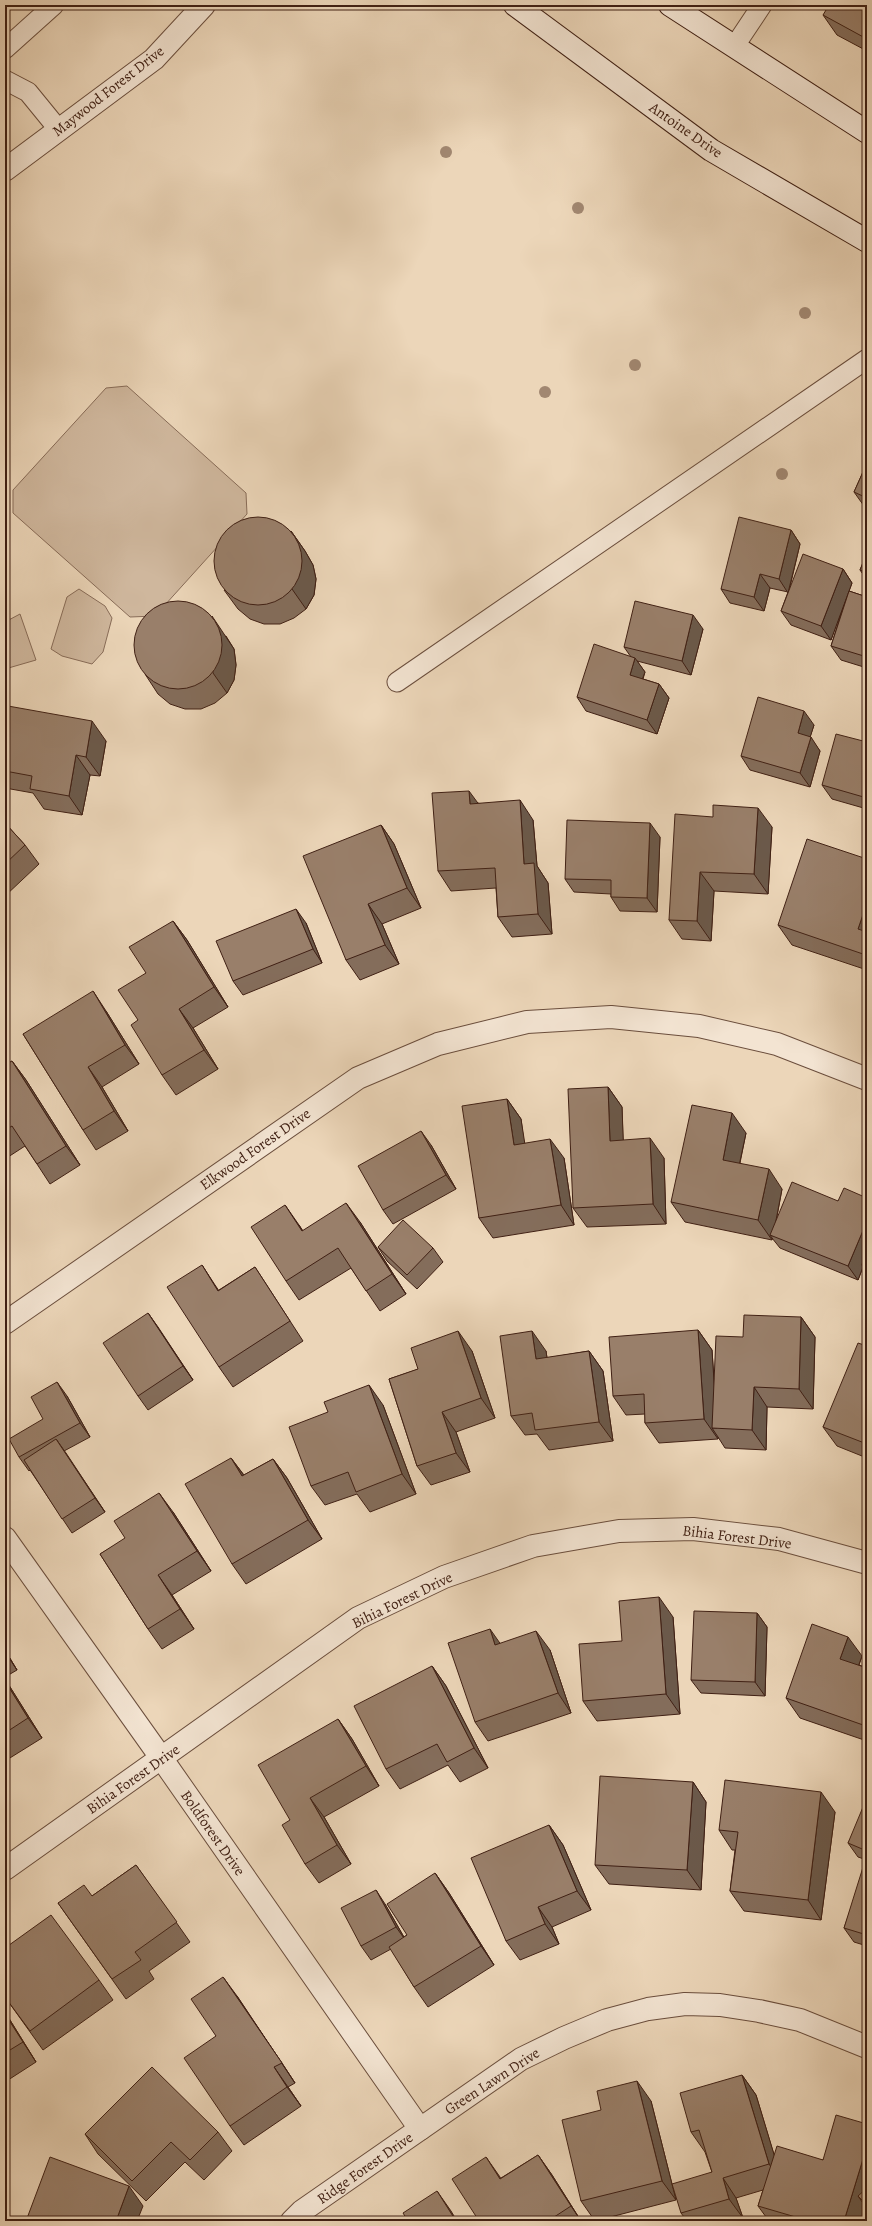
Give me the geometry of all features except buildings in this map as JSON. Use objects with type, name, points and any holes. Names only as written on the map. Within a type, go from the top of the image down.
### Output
[{"type":"street","name":"Antoine Drive","points":[[515,5],[711,150],[867,241]]},
{"type":"street","points":[[670,5],[867,132]]},
{"type":"street","name":"Maywood Forest Drive","points":[[5,170],[154,59],[200,7]]},
{"type":"street","name":"Elkwood Forest Drive","points":[[5,1323],[358,1078],[438,1044],[527,1022],[611,1017],[699,1026],[776,1044],[867,1079]]},
{"type":"street","name":"Bihia Forest Drive","points":[[5,1870],[358,1618],[444,1577],[533,1546],[619,1531],[693,1529],[779,1539],[867,1563]]},
{"type":"street","name":"Boldforest Drive","points":[[5,1538],[162,1759],[420,2129]]},
{"type":"street","name":"Green Lawn Drive","points":[[420,2129],[521,2059],[606,2020],[648,2009],[685,2004],[720,2005],[759,2011],[800,2020],[867,2047]]},
{"type":"street","name":"Ridge Forest Drive","points":[[292,2221],[302,2211],[420,2129]]},
{"type":"lane","points":[[5,49],[54,5]]},
{"type":"lane","points":[[734,47],[762,5]]},
{"type":"lane","points":[[5,80],[28,92],[59,130]]},
{"type":"lane","points":[[398,682],[867,359]]},
{"type":"shaded area","points":[[127,386],[246,493],[247,514],[155,616],[130,617],[13,513],[13,490],[106,388]]},
{"type":"shaded area","points":[[79,589],[105,606],[112,618],[103,652],[92,664],[62,656],[51,649],[67,597]]},
{"type":"shaded area","points":[[20,614],[36,660],[5,669],[5,622]]}]
